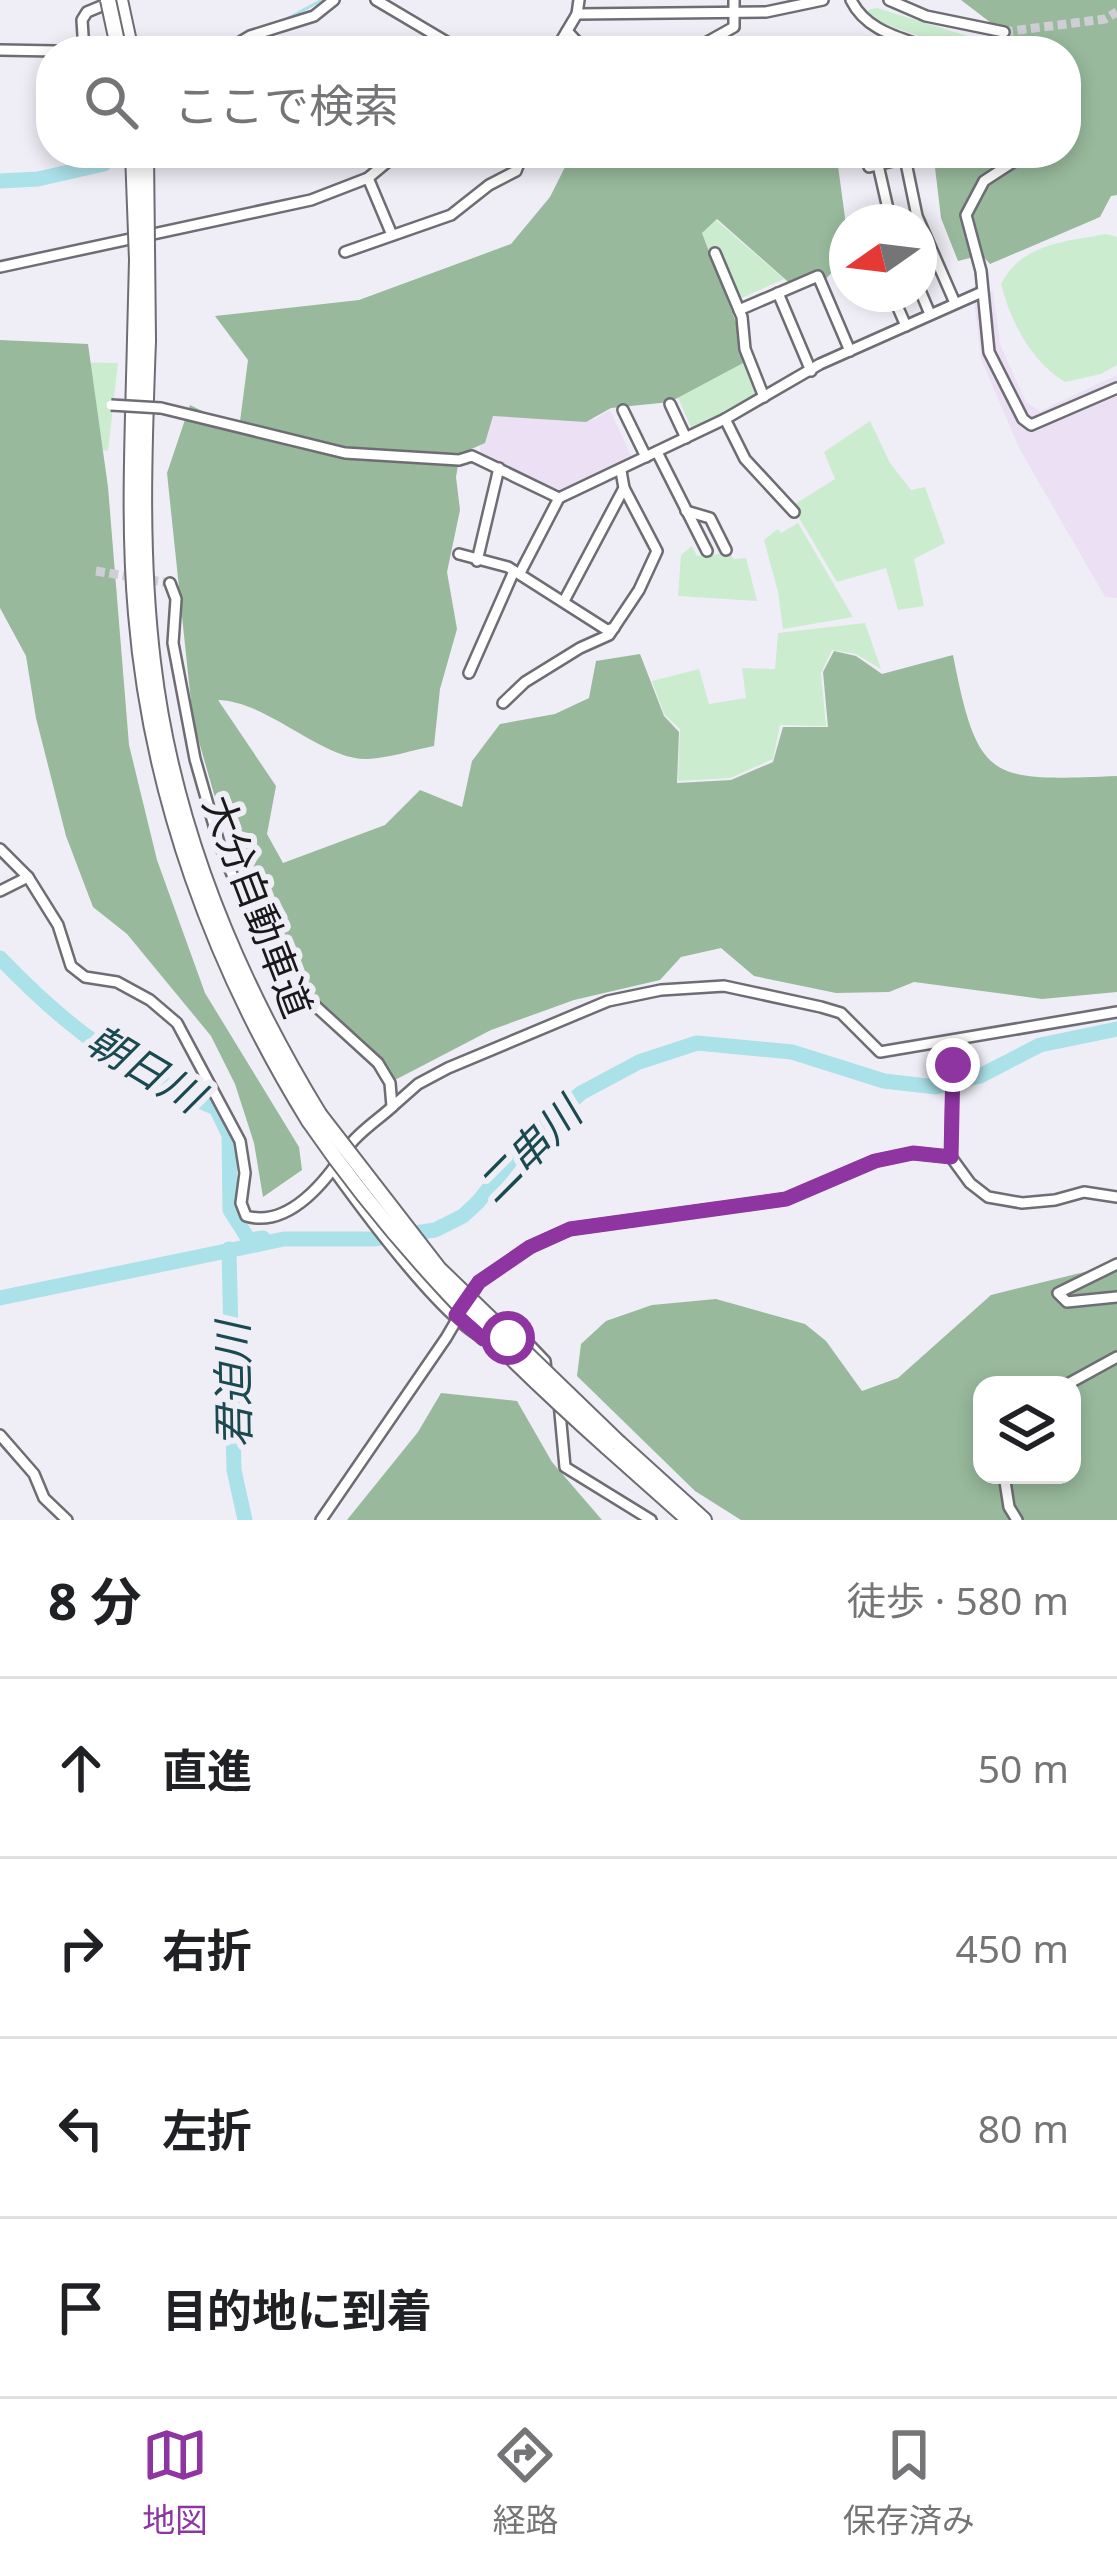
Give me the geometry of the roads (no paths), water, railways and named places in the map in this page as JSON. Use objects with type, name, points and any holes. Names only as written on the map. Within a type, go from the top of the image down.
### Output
[{"type":"highway","points":[[115,0],[118,36]]},
{"type":"highway","points":[[115,0],[126,36]]},
{"type":"highway","name":"大分自動車道","points":[[134,168],[142,340]]},
{"type":"highway","name":"大分自動車道","points":[[146,168],[132,504],[136,614],[161,773],[178,835],[226,966],[253,1024],[386,1226],[430,1278],[689,1520]]},
{"type":"highway","name":"大分自動車道","points":[[613,1445],[704,1520]]},
{"type":"street","points":[[81,36],[84,16],[115,0]]},
{"type":"street","points":[[250,36],[314,16],[334,0]]},
{"type":"street","points":[[376,0],[437,36]]},
{"type":"street","points":[[564,36],[579,0]]},
{"type":"street","points":[[718,36],[734,27],[734,0]]},
{"type":"street","points":[[577,14],[766,12],[823,0]]},
{"type":"street","points":[[851,0],[861,19],[896,36]]},
{"type":"street","points":[[889,0],[926,16],[1004,32]]},
{"type":"street","points":[[567,31],[572,36]]},
{"type":"street","points":[[0,50],[36,51]]},
{"type":"street","points":[[0,267],[311,200],[368,178],[380,168]]},
{"type":"street","points":[[345,252],[452,215],[517,168]]},
{"type":"street","points":[[874,168],[885,204]]},
{"type":"street","points":[[907,168],[915,204]]},
{"type":"street","points":[[1004,168],[984,181],[966,215],[981,271],[989,352],[1023,419],[1031,425],[1117,388]]},
{"type":"street","points":[[368,178],[392,235]]},
{"type":"street","points":[[715,253],[739,310],[745,349],[764,397]]},
{"type":"street","points":[[937,262],[955,303]]},
{"type":"street","points":[[739,310],[818,276],[850,351]]},
{"type":"street","points":[[469,673],[559,498],[725,419],[850,351],[982,292]]},
{"type":"street","points":[[778,293],[811,371]]},
{"type":"street","points":[[899,312],[905,326]]},
{"type":"street","points":[[670,404],[686,438]]},
{"type":"street","points":[[106,405],[161,408],[345,453],[459,460],[472,456],[559,498]]},
{"type":"street","points":[[622,410],[707,551]]},
{"type":"street","points":[[725,419],[745,459],[794,512]]},
{"type":"street","points":[[477,561],[499,468]]},
{"type":"street","points":[[503,703],[525,682],[609,635],[639,590],[657,551],[624,488],[621,471]]},
{"type":"street","points":[[564,602],[624,488]]},
{"type":"street","points":[[686,511],[710,518],[726,550]]},
{"type":"street","points":[[459,554],[517,572],[607,630],[614,628]]},
{"type":"street","points":[[170,583],[176,599],[173,643],[195,759],[219,843],[260,942],[287,980],[378,1063],[390,1083],[392,1107]]},
{"type":"street","points":[[0,849],[28,877],[58,925],[71,966],[85,977],[118,982],[177,1023],[240,1141],[245,1173],[241,1203],[246,1216],[274,1217],[294,1208],[349,1147],[418,1084],[608,1001],[662,990],[724,986],[841,1012],[880,1052],[1117,1012]]},
{"type":"street","points":[[0,891],[28,877]]},
{"type":"street","points":[[952,1043],[951,1157],[970,1183],[988,1197],[1022,1203],[1084,1192],[1117,1198]]},
{"type":"street","points":[[321,1520],[479,1282],[530,1247],[570,1229],[786,1199],[875,1161],[913,1153],[951,1157]]},
{"type":"street","points":[[333,1169],[373,1226],[456,1315],[483,1339],[518,1337],[534,1348],[545,1361],[549,1384],[560,1403],[565,1467],[651,1520]]},
{"type":"street","points":[[1117,1264],[1058,1293],[1067,1302],[1117,1297]]},
{"type":"street","points":[[1081,1377],[1117,1357]]},
{"type":"street","points":[[0,1435],[34,1474],[44,1498],[67,1520]]},
{"type":"street","points":[[1005,1484],[1009,1508],[1017,1520]]},
{"type":"waterway","points":[[281,22],[322,0]]},
{"type":"waterway","name":"朝日川","points":[[0,181],[38,179],[86,168]]},
{"type":"waterway","name":"朝日川","points":[[0,958],[100,1046],[154,1079],[216,1108],[229,1135],[230,1210],[249,1240],[263,1238]]},
{"type":"waterway","name":"二串川","points":[[0,1298],[284,1239],[374,1239],[435,1230],[478,1202],[528,1139],[581,1093],[639,1062],[697,1043],[792,1052],[884,1081],[936,1087],[980,1076],[1040,1045],[1117,1029]]},
{"type":"waterway","name":"君迫川","points":[[229,1249],[234,1470],[245,1520]]},
{"type":"tunnel","points":[[1004,32],[1105,19],[1117,12]]},
{"type":"tunnel","points":[[96,571],[170,583]]}]
